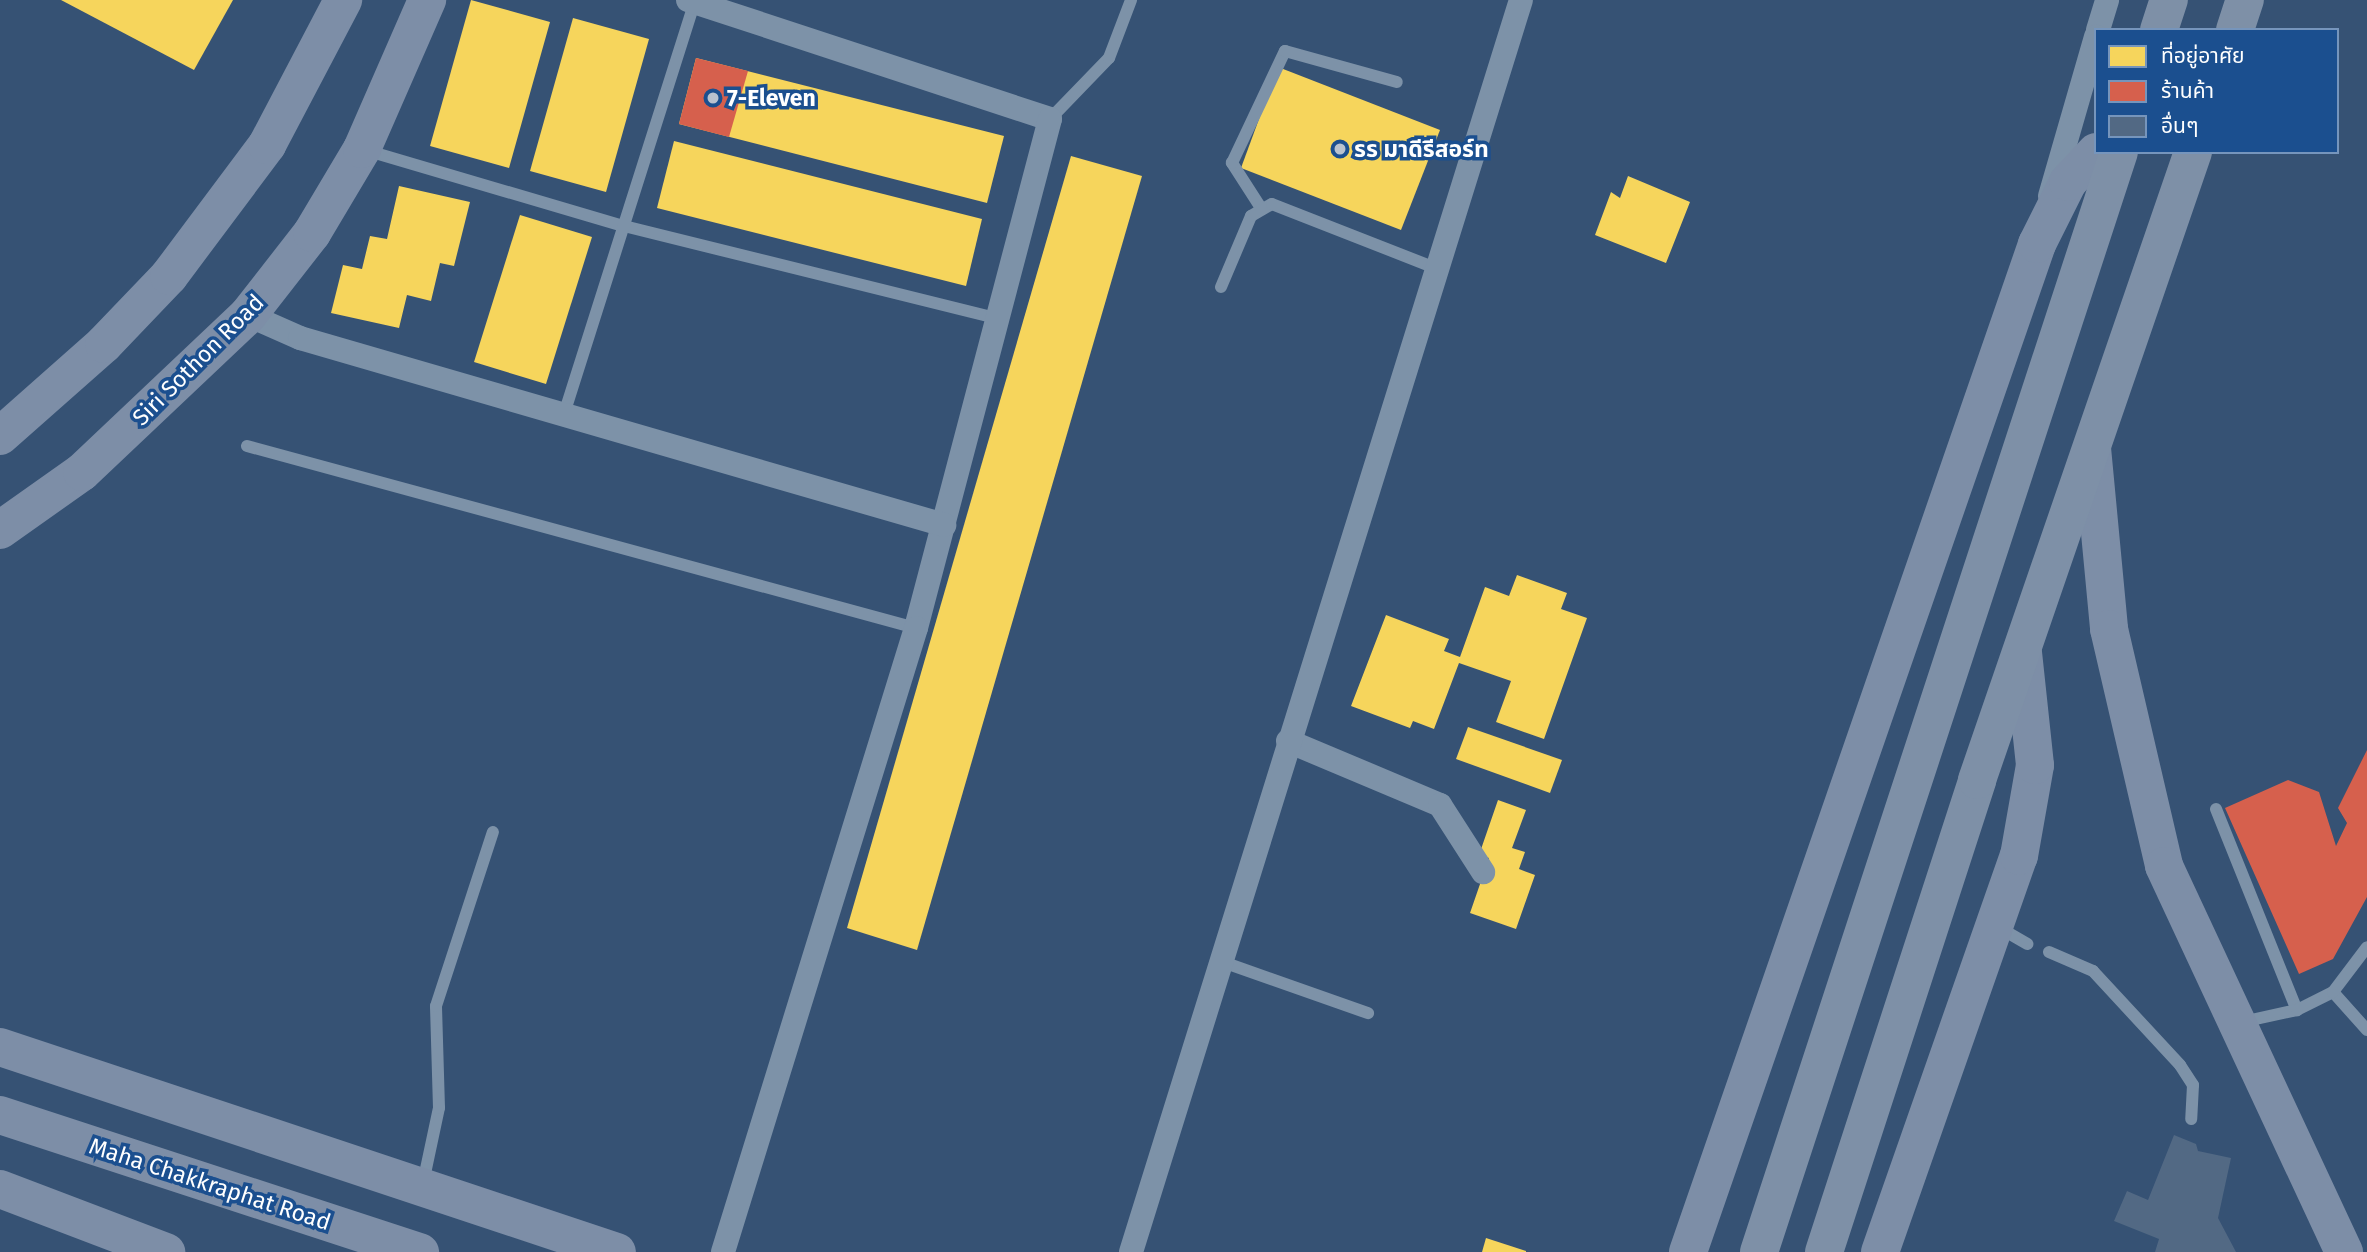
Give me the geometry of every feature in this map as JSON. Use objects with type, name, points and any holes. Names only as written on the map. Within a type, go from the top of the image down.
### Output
[{"type":"highway","points":[[2161,28],[2169,0]]},
{"type":"highway","points":[[2236,28],[2245,0]]},
{"type":"highway","points":[[1759,1252],[2118,154]]},
{"type":"highway","points":[[1824,1252],[1977,780],[2024,653],[2192,154]]},
{"type":"main road","points":[[0,436],[86,361],[169,275],[267,145],[343,0]]},
{"type":"main road","name":"Siri Sothon Road","points":[[0,530],[82,472],[248,315],[312,233],[362,149],[427,0]]},
{"type":"main road","points":[[1688,1252],[2037,244],[2068,182],[2094,154]]},
{"type":"main road","points":[[2092,448],[2109,629],[2132,744],[2164,866],[2235,1024],[2344,1252]]},
{"type":"main road","points":[[1880,1252],[2019,856],[2035,765],[2024,653]]},
{"type":"main road","points":[[0,1047],[423,1184],[617,1252]]},
{"type":"main road","name":"Maha Chakkraphat Road","points":[[0,1115],[420,1252]]},
{"type":"main road","points":[[0,1189],[166,1252]]},
{"type":"main road","points":[[61,1211],[191,1252]]},
{"type":"street","points":[[1131,1252],[1435,268],[1521,0]]},
{"type":"street","points":[[2099,28],[2107,0]]},
{"type":"street","points":[[692,1],[1050,119],[1002,319],[916,628],[723,1252]]},
{"type":"street","points":[[2037,244],[2094,44]]},
{"type":"street","points":[[248,315],[300,338],[944,525]]},
{"type":"street","points":[[1288,741],[1440,805],[1483,872]]},
{"type":"lane","points":[[1050,119],[1109,58],[1131,0]]},
{"type":"lane","points":[[564,414],[620,225],[692,1]]},
{"type":"lane","points":[[1261,208],[1232,163],[1285,51],[1397,82]]},
{"type":"lane","points":[[362,149],[620,225],[1002,319]]},
{"type":"lane","points":[[1221,287],[1251,216],[1261,208],[1283,206],[1435,268]]},
{"type":"lane","points":[[247,446],[916,628]]},
{"type":"lane","points":[[2216,809],[2297,1010]]},
{"type":"lane","points":[[423,1184],[439,1108],[436,1006],[493,832]]},
{"type":"lane","points":[[1995,925],[2027,944]]},
{"type":"lane","points":[[2235,1024],[2297,1010],[2333,992],[2367,947]]},
{"type":"lane","points":[[2049,952],[2093,971],[2180,1065],[2193,1085],[2191,1119]]},
{"type":"lane","points":[[1220,961],[1368,1013]]},
{"type":"lane","points":[[2333,992],[2367,1030]]},
{"type":"building: ที่อยู่อาศัย","points":[[61,0],[233,0],[194,70]]},
{"type":"building: ที่อยู่อาศัย","points":[[471,0],[550,22],[509,168],[430,146]]},
{"type":"building: ที่อยู่อาศัย","points":[[573,18],[649,39],[606,192],[530,171]]},
{"type":"building: ที่อยู่อาศัย","points":[[696,58],[1004,136],[987,203],[679,124]]},
{"type":"building: ที่อยู่อาศัย","name":"รร มาดีรีสอร์ท","points":[[1278,67],[1440,130],[1401,230],[1241,168]]},
{"type":"building: ที่อยู่อาศัย","points":[[674,141],[982,219],[966,286],[657,208]]},
{"type":"building: ที่อยู่อาศัย","points":[[1071,156],[1142,176],[917,950],[847,928]]},
{"type":"building: ที่อยู่อาศัย","points":[[1628,176],[1690,202],[1666,263],[1595,235],[1611,192],[1620,198]]},
{"type":"building: ที่อยู่อาศัย","points":[[399,186],[470,202],[454,266],[440,263],[431,301],[407,295],[399,328],[331,313],[343,265],[362,269],[370,236],[387,239]]},
{"type":"building: ที่อยู่อาศัย","points":[[520,215],[592,237],[546,384],[474,362]]},
{"type":"building: ที่อยู่อาศัย","points":[[1517,575],[1567,593],[1561,609],[1587,618],[1544,739],[1496,722],[1511,681],[1459,663],[1434,729],[1413,721],[1410,728],[1351,706],[1386,615],[1449,639],[1444,651],[1460,657],[1485,587],[1509,596]]},
{"type":"building: ที่อยู่อาศัย","points":[[1468,727],[1562,760],[1550,793],[1456,759]]},
{"type":"building: ที่อยู่อาศัย","points":[[1498,800],[1526,810],[1512,848],[1525,852],[1519,869],[1535,875],[1516,929],[1470,913],[1489,858],[1479,855]]},
{"type":"building: ที่อยู่อาศัย","points":[[1486,1238],[1526,1251],[1526,1252],[1482,1252]]},
{"type":"building: ร้านค้า","name":"7-Eleven","points":[[696,58],[748,71],[729,137],[679,124]]},
{"type":"building: ร้านค้า","points":[[2367,750],[2367,897],[2333,959],[2299,974],[2225,808],[2288,780],[2319,792],[2336,846],[2347,823],[2338,808]]},
{"type":"building: อื่นๆ","points":[[2174,1135],[2196,1144],[2198,1151],[2231,1158],[2218,1218],[2236,1252],[2155,1252],[2159,1239],[2114,1221],[2127,1191],[2148,1200]]},
{"type":"place","name":"7-Eleven","points":[[713,98]]},
{"type":"place","name":"รร มาดีรีสอร์ท","points":[[1340,149]]}]
